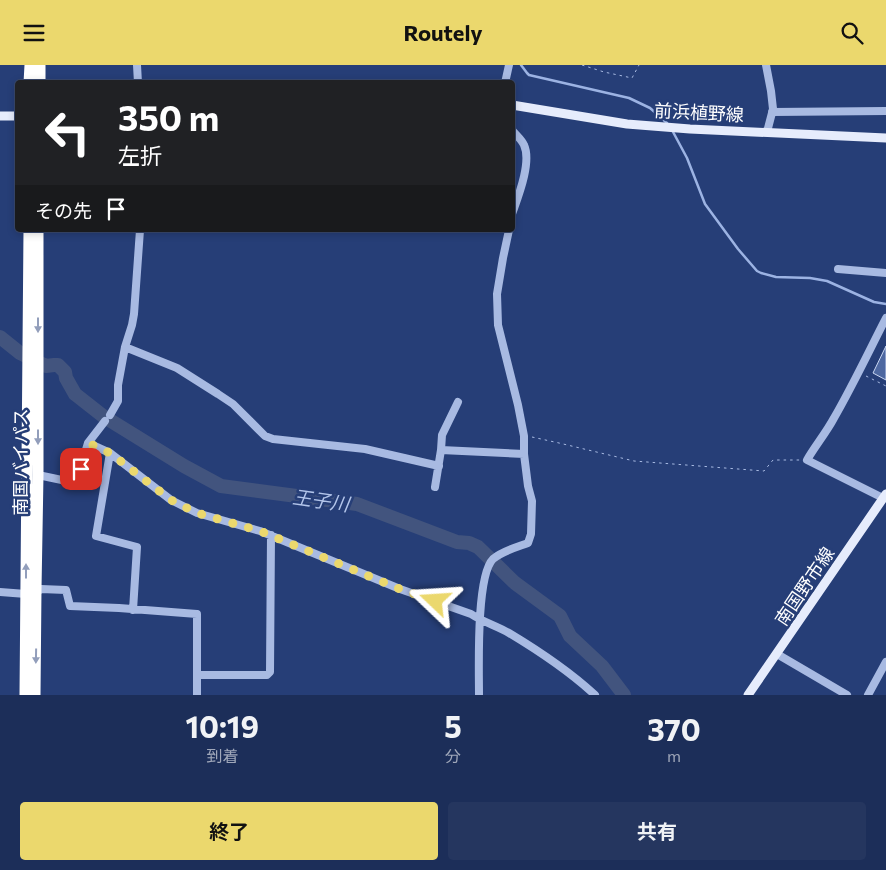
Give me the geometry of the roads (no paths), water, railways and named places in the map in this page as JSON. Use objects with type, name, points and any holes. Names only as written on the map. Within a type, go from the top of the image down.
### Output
[{"type":"highway","points":[[29,80],[30,65]]},
{"type":"highway","points":[[40,65],[40,80]]},
{"type":"highway","name":"南国バイパス","points":[[32,693],[34,236]]},
{"type":"highway","name":"南国バイパス","points":[[31,593],[38,475],[33,387]]},
{"type":"highway","name":"南国バイパス","points":[[31,622],[26,680],[32,693]]},
{"type":"main road","name":"前浜植野線","points":[[515,105],[627,124],[690,129],[886,138]]},
{"type":"main road","points":[[0,116],[15,116]]},
{"type":"main road","name":"南国野市線","points":[[748,695],[884,496]]},
{"type":"street","points":[[137,65],[138,80]]},
{"type":"street","points":[[506,80],[509,65]]},
{"type":"street","points":[[766,65],[771,91],[772,112],[767,132]]},
{"type":"street","points":[[772,112],[886,111]]},
{"type":"street","points":[[515,134],[523,143],[526,153],[524,178],[515,205]]},
{"type":"street","points":[[38,475],[76,483],[88,443],[118,401],[118,385],[125,347],[134,314],[140,232]]},
{"type":"street","points":[[479,695],[480,620],[484,584],[492,561],[507,551],[528,543],[530,539],[532,501],[524,454],[524,436],[498,325],[497,294],[509,232]]},
{"type":"street","points":[[838,269],[886,273]]},
{"type":"street","points":[[884,496],[807,461],[859,373],[886,317]]},
{"type":"street","points":[[125,347],[177,369],[233,404],[265,436],[274,439],[364,449],[439,466]]},
{"type":"street","points":[[435,487],[443,430],[458,402]]},
{"type":"street","points":[[88,443],[110,453],[171,500],[197,513],[271,535],[400,589],[471,614],[540,652],[595,695]]},
{"type":"street","points":[[441,449],[524,454]]},
{"type":"street","points":[[110,453],[96,536],[137,547],[133,610]]},
{"type":"street","points":[[197,675],[267,675],[270,672],[271,535]]},
{"type":"street","points":[[0,592],[31,593],[41,589],[66,590],[70,606],[197,614],[197,695]]},
{"type":"street","points":[[777,654],[847,695]]},
{"type":"street","points":[[868,695],[886,663]]},
{"type":"waterway","points":[[521,65],[529,75],[629,98],[650,108],[667,123]]},
{"type":"waterway","points":[[672,130],[687,158],[705,204],[738,249],[757,271],[776,277],[810,278],[827,281],[874,302],[886,304]]},
{"type":"waterway","name":"王子川","points":[[0,337],[20,353],[46,366],[58,365],[65,372],[66,378],[75,394],[103,416],[184,466],[221,486],[357,504],[457,542],[469,543],[478,547],[515,583],[560,616],[570,636],[602,666],[624,695]]}]
